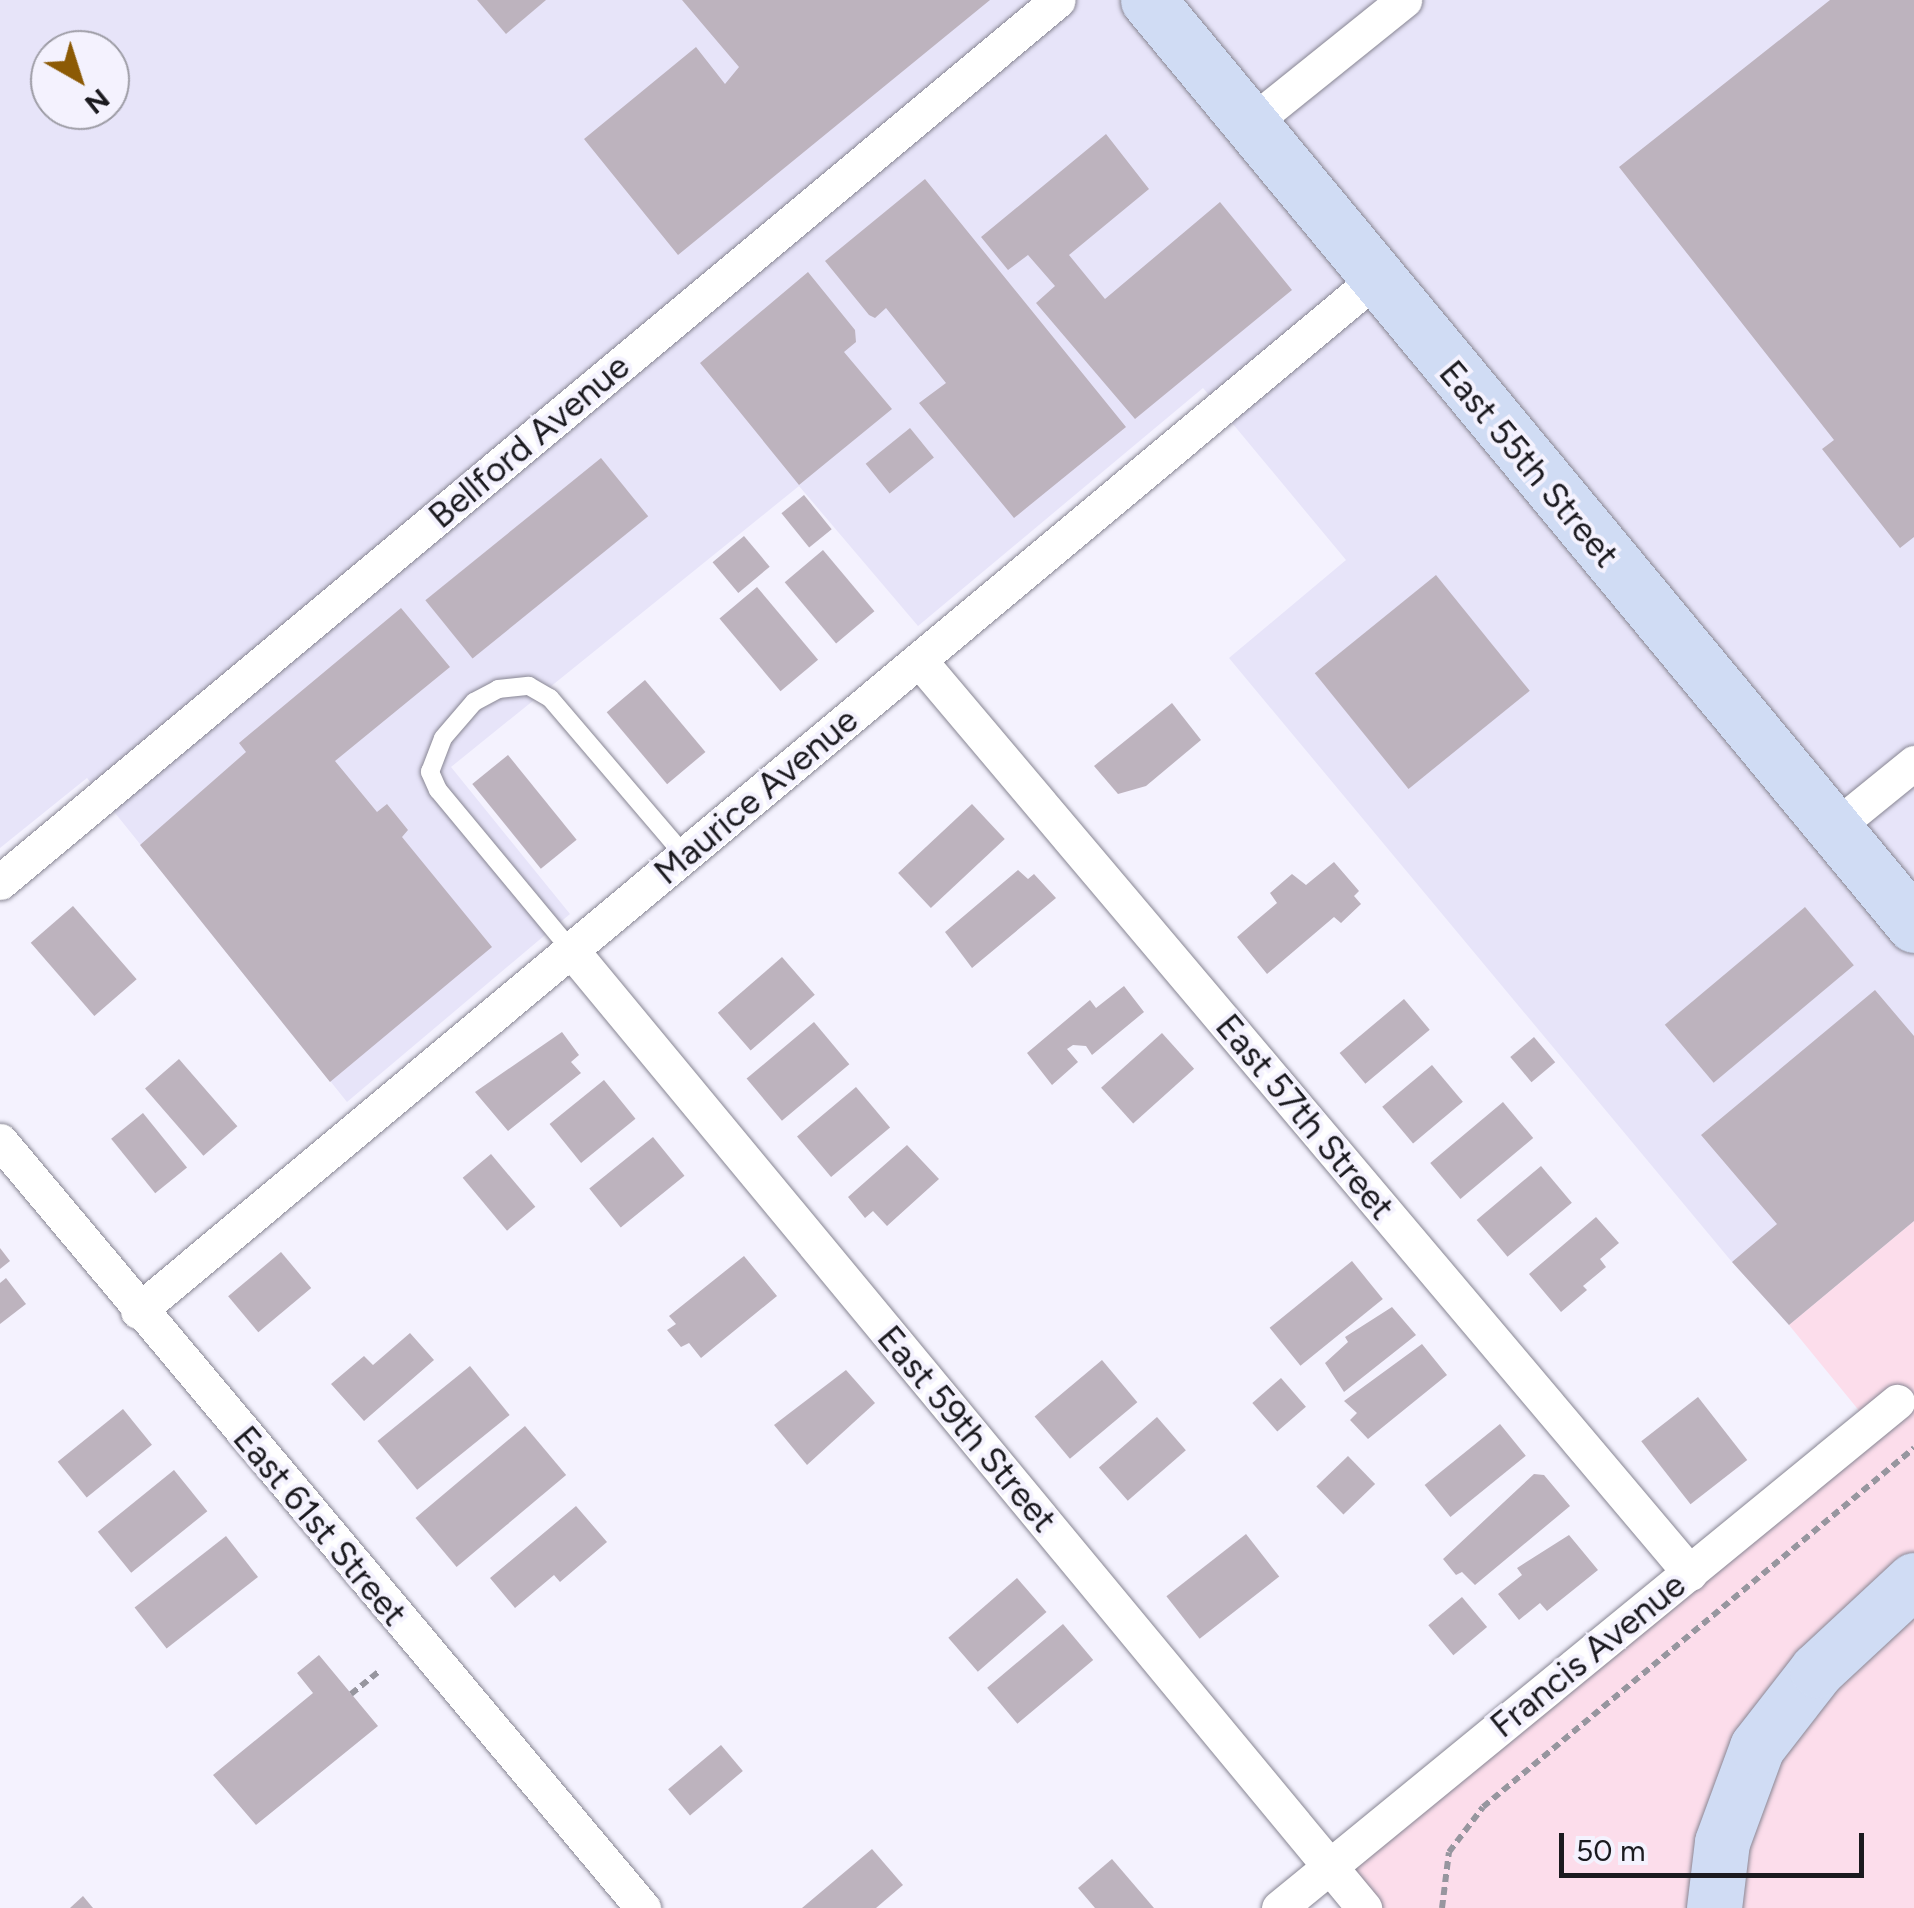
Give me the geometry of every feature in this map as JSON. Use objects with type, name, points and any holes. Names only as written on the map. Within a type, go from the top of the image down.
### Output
[{"type":"main road","name":"East 55th Street","points":[[1148,0],[1374,280],[1914,925]]},
{"type":"main road","points":[[1714,1908],[1722,1842],[1757,1747],[1817,1670],[1914,1580]]},
{"type":"street","name":"Bellford Avenue","points":[[0,882],[1058,0]]},
{"type":"street","points":[[1250,124],[1404,0]]},
{"type":"street","name":"Maurice Avenue","points":[[138,1312],[1374,280]]},
{"type":"street","name":"East 57th Street","points":[[919,660],[1690,1573]]},
{"type":"street","points":[[1834,828],[1914,763]]},
{"type":"street","name":"East 59th Street","points":[[570,950],[1364,1908]]},
{"type":"street","name":"East 61st Street","points":[[0,1142],[138,1312],[643,1908]]},
{"type":"street","name":"Francis Avenue","points":[[1279,1908],[1897,1402]]},
{"type":"lane","points":[[570,950],[438,790],[430,772],[443,738],[474,702],[498,689],[528,686],[550,698],[684,855]]},
{"type":"path","points":[[1442,1908],[1440,1880],[1449,1852],[1476,1814],[1914,1448]]},
{"type":"path","points":[[351,1694],[378,1672]]},
{"type":"shaded area","points":[[0,0],[1914,0],[1914,1221],[1789,1325],[1732,1262],[1229,658],[1346,560],[1203,388],[918,626],[799,486],[451,767],[570,914],[347,1102],[87,778],[0,848]]},
{"type":"shaded area","points":[[1914,1221],[1914,1908],[1364,1908],[1329,1866],[1870,1424],[1789,1325]]},
{"type":"building","points":[[477,0],[546,0],[506,34]]},
{"type":"building","points":[[682,0],[990,0],[678,255],[584,139],[696,47],[725,84],[739,67]]},
{"type":"building","points":[[1830,0],[1914,0],[1914,537],[1900,548],[1822,449],[1834,440],[1619,167]]},
{"type":"building","points":[[1106,134],[1149,189],[1069,255],[1105,299],[1220,202],[1292,290],[1135,419],[1036,303],[1055,286],[1028,255],[1008,270],[981,237]]},
{"type":"building","points":[[925,179],[1126,427],[1014,518],[919,403],[946,383],[886,308],[875,318],[869,315],[825,261]]},
{"type":"building","points":[[808,272],[855,330],[856,342],[844,352],[892,409],[799,485],[700,363]]},
{"type":"building","points":[[910,428],[934,458],[890,493],[866,464]]},
{"type":"building","points":[[601,458],[648,516],[473,659],[425,600]]},
{"type":"building","points":[[804,495],[832,529],[809,547],[781,513]]},
{"type":"building","points":[[744,536],[770,567],[738,593],[713,562]]},
{"type":"building","points":[[823,550],[874,611],[836,643],[785,582]]},
{"type":"building","points":[[1436,575],[1530,691],[1409,789],[1315,673]]},
{"type":"building","points":[[757,587],[818,660],[781,691],[719,618]]},
{"type":"building","points":[[401,608],[450,667],[335,761],[377,812],[387,804],[408,830],[402,837],[492,947],[330,1082],[140,845],[246,752],[239,743]]},
{"type":"building","points":[[645,680],[705,752],[667,784],[607,712]]},
{"type":"building","points":[[1172,703],[1201,740],[1146,786],[1118,794],[1094,766]]},
{"type":"building","points":[[508,755],[577,840],[541,869],[472,784]]},
{"type":"building","points":[[972,804],[1005,839],[931,908],[898,873]]},
{"type":"building","points":[[1334,862],[1359,891],[1354,896],[1361,904],[1341,923],[1334,917],[1267,974],[1237,937],[1277,903],[1270,893],[1292,874],[1306,885]]},
{"type":"building","points":[[1018,870],[1028,879],[1034,874],[1056,898],[972,968],[945,932]]},
{"type":"building","points":[[73,906],[137,979],[94,1016],[31,943]]},
{"type":"building","points":[[1805,907],[1854,965],[1714,1083],[1665,1025]]},
{"type":"building","points":[[782,957],[815,995],[751,1051],[718,1013]]},
{"type":"building","points":[[1124,986],[1144,1012],[1092,1055],[1086,1046],[1073,1045],[1067,1049],[1078,1062],[1052,1085],[1027,1053],[1090,1000],[1096,1008]]},
{"type":"building","points":[[1875,990],[1914,1036],[1914,1221],[1789,1325],[1732,1262],[1777,1224],[1701,1135]]},
{"type":"building","points":[[1404,999],[1430,1030],[1365,1084],[1340,1053]]},
{"type":"building","points":[[814,1022],[849,1064],[782,1121],[747,1079]]},
{"type":"building","points":[[562,1032],[579,1055],[571,1062],[581,1073],[508,1131],[475,1092]]},
{"type":"building","points":[[1162,1033],[1194,1069],[1133,1124],[1101,1088]]},
{"type":"building","points":[[1534,1037],[1555,1062],[1531,1082],[1510,1057]]},
{"type":"building","points":[[179,1059],[237,1126],[203,1156],[145,1089]]},
{"type":"building","points":[[1432,1065],[1463,1102],[1413,1144],[1382,1107]]},
{"type":"building","points":[[604,1080],[635,1119],[581,1163],[550,1124]]},
{"type":"building","points":[[856,1087],[890,1128],[831,1177],[797,1136]]},
{"type":"building","points":[[1503,1102],[1533,1138],[1460,1199],[1430,1163]]},
{"type":"building","points":[[143,1113],[187,1167],[155,1193],[111,1139]]},
{"type":"building","points":[[653,1137],[684,1176],[621,1227],[589,1189]]},
{"type":"building","points":[[907,1145],[939,1179],[887,1226],[873,1211],[865,1218],[848,1197]]},
{"type":"building","points":[[491,1154],[535,1207],[507,1231],[463,1178]]},
{"type":"building","points":[[1541,1166],[1572,1203],[1508,1257],[1477,1220]]},
{"type":"building","points":[[1596,1217],[1619,1243],[1600,1259],[1606,1267],[1583,1286],[1587,1290],[1561,1312],[1529,1274]]},
{"type":"building","points":[[0,1248],[10,1261],[0,1269]]},
{"type":"building","points":[[281,1252],[311,1288],[258,1332],[228,1296]]},
{"type":"building","points":[[744,1256],[777,1296],[701,1358],[689,1343],[681,1347],[667,1330],[676,1324],[669,1316]]},
{"type":"building","points":[[1352,1261],[1383,1299],[1300,1366],[1270,1328]]},
{"type":"building","points":[[6,1278],[26,1304],[0,1324],[0,1283]]},
{"type":"building","points":[[1392,1307],[1416,1335],[1344,1392],[1325,1363],[1348,1342],[1345,1337]]},
{"type":"building","points":[[410,1333],[434,1360],[364,1421],[331,1384],[364,1356],[373,1365]]},
{"type":"building","points":[[1422,1344],[1447,1375],[1368,1439],[1350,1420],[1357,1413],[1344,1401]]},
{"type":"building","points":[[1102,1360],[1137,1402],[1070,1459],[1035,1417]]},
{"type":"building","points":[[470,1366],[510,1415],[417,1490],[378,1441]]},
{"type":"building","points":[[846,1370],[875,1403],[807,1465],[774,1425]]},
{"type":"building","points":[[1281,1378],[1306,1407],[1277,1432],[1252,1403]]},
{"type":"building","points":[[1698,1397],[1747,1460],[1691,1504],[1641,1441]]},
{"type":"building","points":[[123,1409],[152,1445],[87,1498],[58,1462]]},
{"type":"building","points":[[1157,1417],[1186,1450],[1128,1501],[1099,1468]]},
{"type":"building","points":[[1500,1424],[1526,1456],[1450,1517],[1425,1485]]},
{"type":"building","points":[[525,1426],[566,1475],[457,1567],[415,1518]]},
{"type":"building","points":[[1348,1456],[1375,1484],[1343,1515],[1316,1487]]},
{"type":"building","points":[[174,1470],[207,1511],[131,1573],[98,1532]]},
{"type":"building","points":[[1534,1474],[1544,1475],[1570,1506],[1475,1585],[1462,1572],[1456,1575],[1443,1559]]},
{"type":"building","points":[[576,1506],[607,1542],[560,1582],[554,1575],[515,1608],[490,1578]]},
{"type":"building","points":[[1246,1534],[1279,1577],[1200,1639],[1166,1596]]},
{"type":"building","points":[[1569,1535],[1598,1570],[1547,1611],[1540,1603],[1519,1620],[1498,1594],[1522,1575],[1517,1568]]},
{"type":"building","points":[[226,1536],[258,1577],[167,1648],[135,1607]]},
{"type":"building","points":[[1017,1578],[1047,1612],[978,1672],[948,1638]]},
{"type":"building","points":[[1462,1597],[1487,1627],[1453,1655],[1428,1625]]},
{"type":"building","points":[[1063,1624],[1093,1660],[1017,1724],[987,1688]]},
{"type":"building","points":[[319,1655],[378,1726],[256,1825],[213,1775],[313,1693],[297,1673]]},
{"type":"building","points":[[721,1745],[743,1771],[690,1815],[668,1789]]},
{"type":"building","points":[[872,1849],[903,1885],[876,1908],[802,1908]]},
{"type":"building","points":[[1112,1859],[1154,1908],[1095,1908],[1078,1888]]},
{"type":"building","points":[[83,1896],[93,1908],[70,1908]]}]
